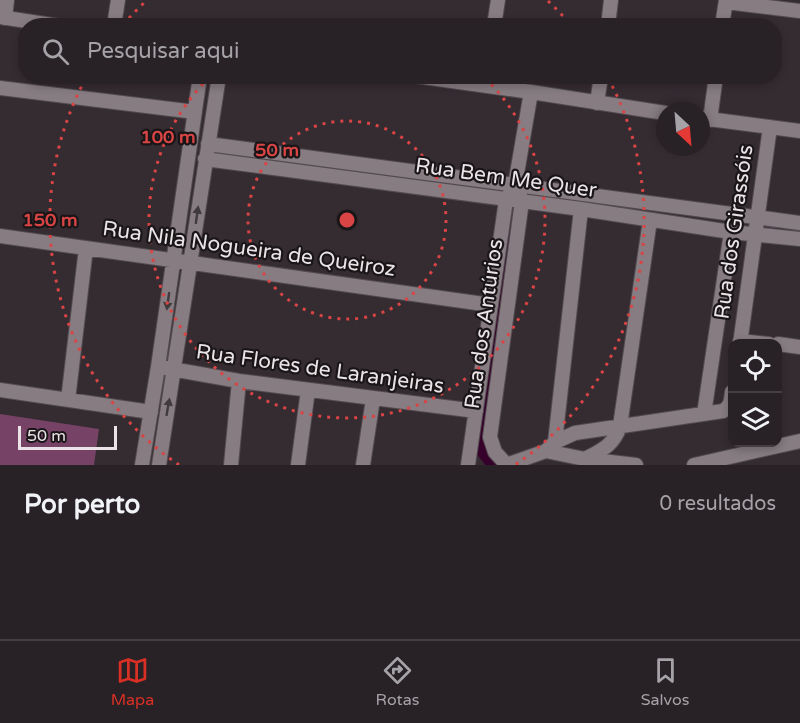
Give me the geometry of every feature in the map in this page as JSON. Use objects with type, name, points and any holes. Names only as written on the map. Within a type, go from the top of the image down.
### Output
[{"type":"street","points":[[7,0],[2,18],[18,20]]},
{"type":"street","points":[[115,18],[118,0]]},
{"type":"street","points":[[495,18],[498,0]]},
{"type":"street","points":[[609,18],[611,0]]},
{"type":"street","points":[[723,18],[726,1],[800,11]]},
{"type":"street","points":[[142,465],[199,84]]},
{"type":"street","points":[[159,465],[218,84]]},
{"type":"street","points":[[496,84],[531,92],[656,112]]},
{"type":"street","points":[[597,103],[600,84]]},
{"type":"street","points":[[709,102],[714,84]]},
{"type":"street","points":[[0,88],[195,112]]},
{"type":"street","name":"Rua dos Antúrios","points":[[468,465],[506,200],[515,185],[531,92]]},
{"type":"street","points":[[710,120],[800,131]]},
{"type":"street","name":"Rua dos Girassóis","points":[[740,339],[770,127]]},
{"type":"street","name":"Rua Bem Me Quer","points":[[208,144],[800,223]]},
{"type":"street","name":"Rua Bem Me Quer","points":[[205,159],[581,209],[731,232],[800,239]]},
{"type":"street","points":[[515,185],[522,201]]},
{"type":"street","name":"Rua dos Antúrios","points":[[506,465],[495,452],[490,437],[522,201]]},
{"type":"street","points":[[550,446],[581,209]]},
{"type":"street","points":[[585,462],[610,444],[617,436],[620,426],[650,220]]},
{"type":"street","points":[[704,414],[731,232]]},
{"type":"street","name":"Rua Nila Nogueira de Queiroz","points":[[0,236],[491,304]]},
{"type":"street","points":[[68,400],[86,248]]},
{"type":"street","points":[[782,345],[800,347]]},
{"type":"street","name":"Rua Flores de Laranjeiras","points":[[158,367],[239,381],[476,411]]},
{"type":"street","points":[[231,465],[239,381]]},
{"type":"street","points":[[0,390],[151,412]]},
{"type":"street","points":[[298,465],[308,390]]},
{"type":"street","points":[[363,465],[373,399]]},
{"type":"street","points":[[506,465],[575,433],[723,411],[728,408]]},
{"type":"street","points":[[694,465],[800,441]]},
{"type":"street","points":[[550,446],[585,462],[636,465]]},
{"type":"shaded area","points":[[0,414],[99,429],[94,465],[0,465]]},
{"type":"waterway","points":[[492,462],[479,446],[513,214]]},
{"type":"waterway","points":[[767,225],[774,226]]}]
